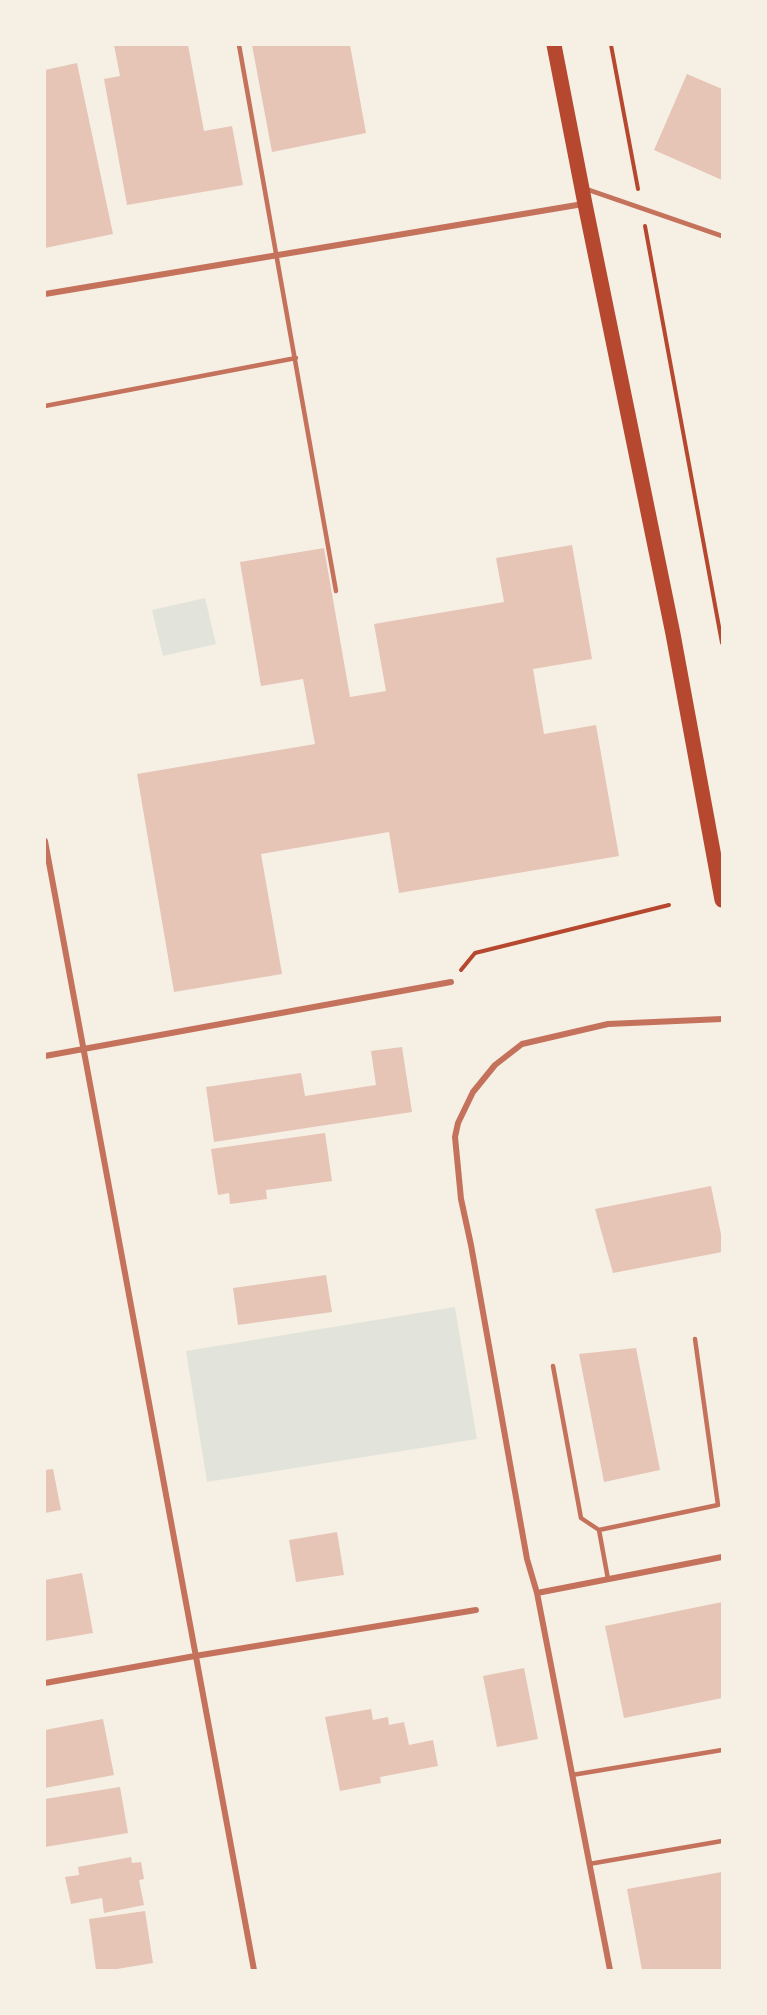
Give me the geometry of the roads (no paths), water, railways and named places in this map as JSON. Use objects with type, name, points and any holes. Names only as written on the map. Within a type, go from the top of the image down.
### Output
[{"type":"main road","points":[[555,45],[583,196],[673,634],[722,900]]},
{"type":"street","points":[[45,294],[278,255],[583,196]]},
{"type":"street","points":[[45,841],[254,1970]]},
{"type":"street","points":[[45,1056],[451,982]]},
{"type":"street","points":[[610,1970],[537,1593],[527,1558],[461,1199],[454,1137],[473,1092],[495,1065],[522,1044],[608,1024],[722,1019]]},
{"type":"street","points":[[537,1593],[722,1557]]},
{"type":"street","points":[[45,1683],[476,1610]]},
{"type":"lane","points":[[239,45],[336,591]]},
{"type":"lane","points":[[583,196],[642,208],[722,236]]},
{"type":"lane","points":[[45,406],[296,358]]},
{"type":"lane","points":[[554,1366],[581,1518],[599,1530],[718,1505],[695,1339]]},
{"type":"lane","points":[[599,1530],[608,1579]]},
{"type":"lane","points":[[572,1775],[722,1750]]},
{"type":"lane","points":[[589,1864],[722,1841]]}]
